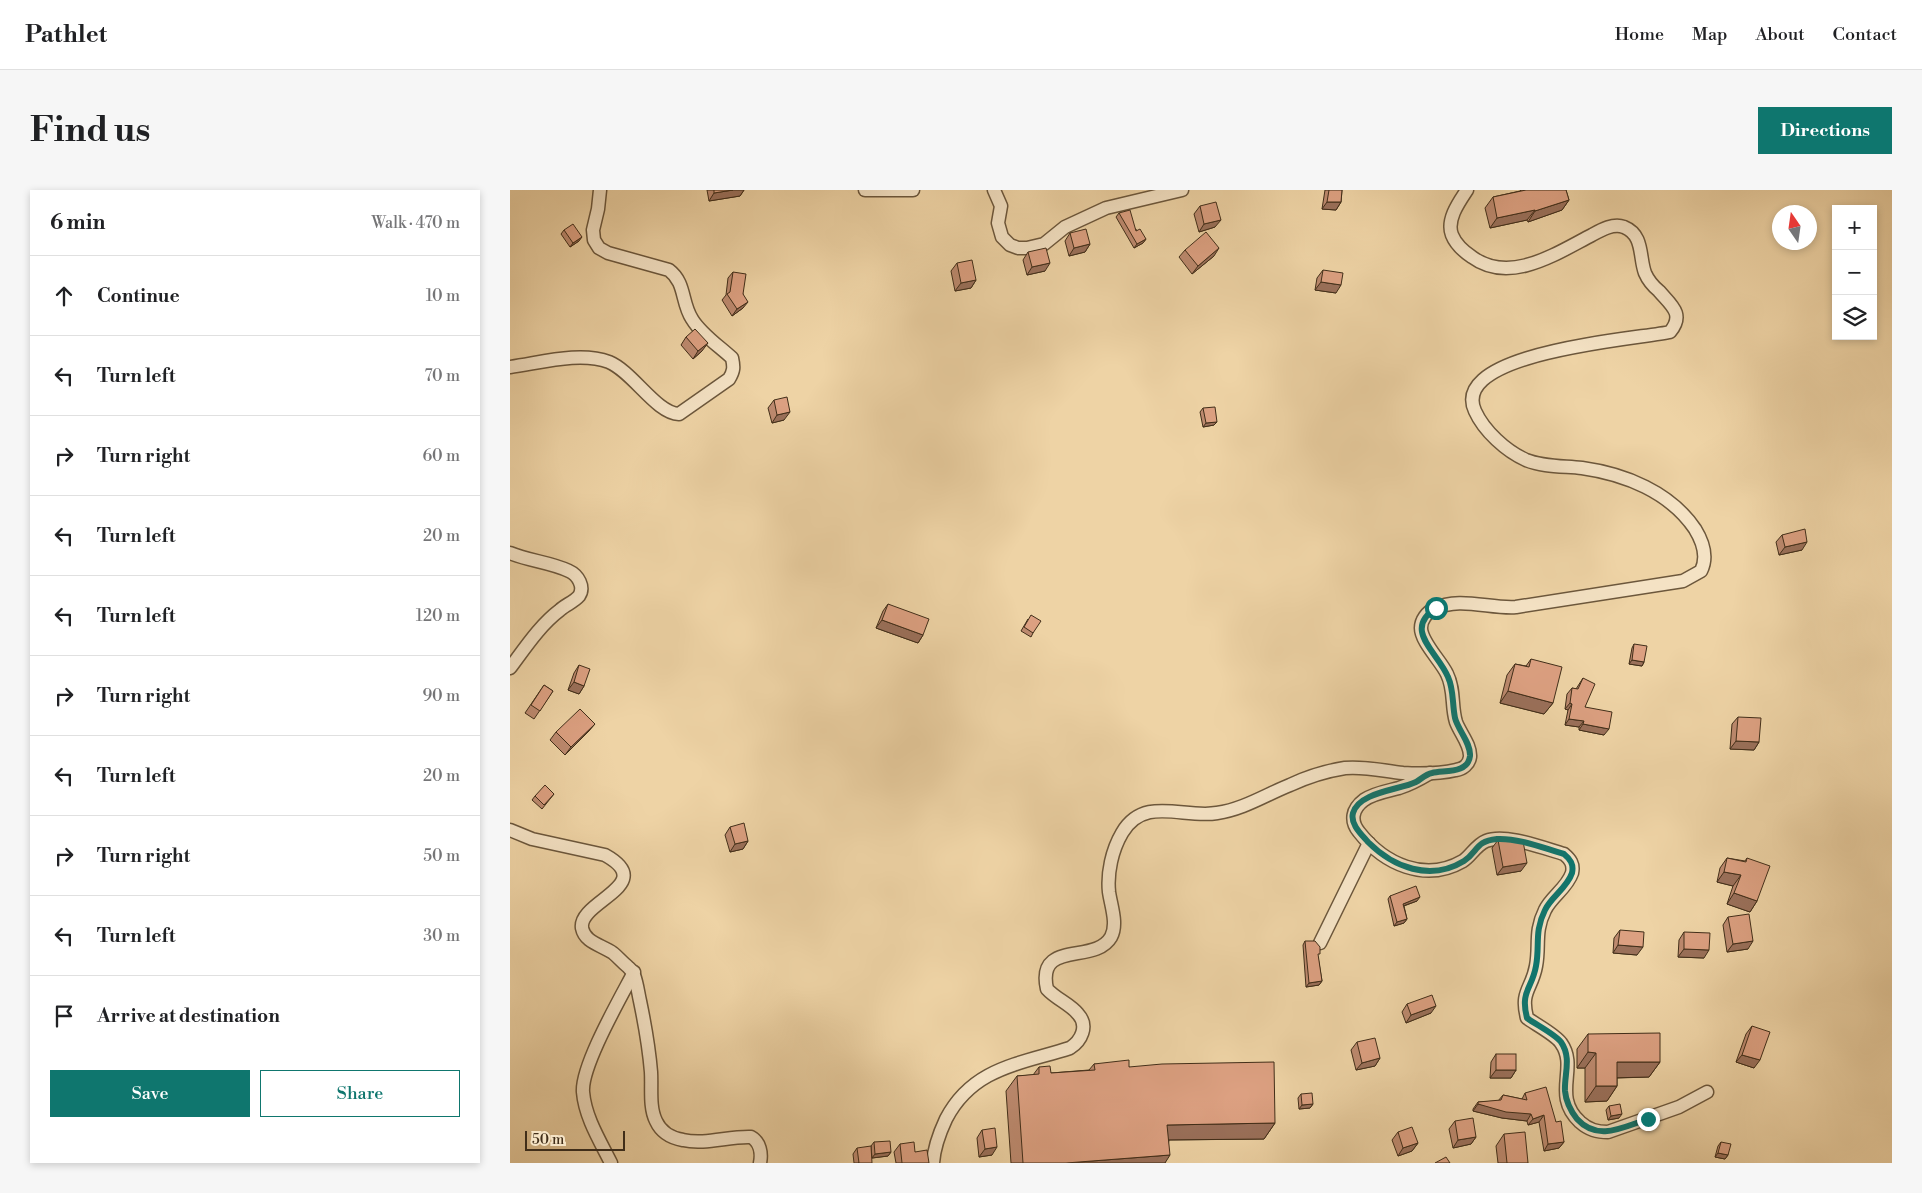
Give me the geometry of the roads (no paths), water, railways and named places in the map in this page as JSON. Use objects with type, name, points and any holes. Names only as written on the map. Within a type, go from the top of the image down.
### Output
[{"type":"street","points":[[510,367],[580,357],[597,358],[620,368],[667,411],[679,414],[730,379],[734,365],[732,358],[694,322],[687,311],[683,287],[676,276],[669,270],[608,253],[599,248],[594,240],[593,230],[600,190]]},
{"type":"street","points":[[865,190],[913,190]]},
{"type":"street","points":[[994,190],[1001,206],[998,223],[1002,237],[1010,245],[1018,248],[1027,248],[1044,244],[1065,227],[1106,208],[1182,190]]},
{"type":"street","points":[[933,1163],[934,1148],[942,1127],[968,1089],[994,1072],[1008,1066],[1070,1048],[1081,1037],[1083,1030],[1082,1020],[1078,1014],[1047,989],[1046,972],[1048,966],[1058,958],[1093,950],[1101,947],[1110,939],[1114,925],[1109,892],[1111,862],[1122,832],[1130,822],[1152,811],[1166,810],[1209,814],[1241,808],[1304,779],[1343,768],[1356,767],[1405,773],[1458,770],[1465,766],[1470,755],[1455,719],[1453,692],[1447,674],[1423,637],[1421,629],[1428,613],[1448,604],[1470,603],[1491,607],[1516,607],[1683,581],[1696,576],[1701,571],[1706,559],[1699,536],[1687,518],[1674,505],[1631,480],[1601,471],[1543,464],[1527,460],[1509,450],[1491,432],[1477,415],[1472,404],[1473,391],[1482,379],[1514,362],[1549,352],[1615,339],[1670,332],[1677,324],[1677,314],[1672,305],[1651,283],[1645,272],[1641,247],[1635,235],[1625,228],[1616,225],[1603,229],[1550,257],[1524,267],[1496,268],[1479,262],[1464,251],[1455,242],[1450,231],[1452,217],[1467,190]]},
{"type":"street","points":[[510,553],[569,571],[576,575],[581,591],[579,596],[560,610],[546,624],[510,668]]},
{"type":"street","points":[[1430,773],[1415,782],[1365,799],[1356,806],[1352,814],[1355,825],[1369,843],[1392,862],[1409,868],[1431,871],[1448,868],[1465,860],[1474,849],[1486,841],[1500,839],[1515,840],[1564,854],[1570,859],[1573,867],[1571,875],[1552,898],[1539,922],[1536,969],[1525,993],[1524,1006],[1527,1018],[1555,1036],[1561,1043],[1566,1055],[1565,1090],[1571,1112],[1587,1128],[1597,1132],[1608,1132],[1679,1107],[1707,1092]]},
{"type":"street","points":[[510,830],[532,839],[605,854],[614,860],[623,876],[622,883],[617,890],[583,917],[583,934],[588,940],[612,952],[634,972],[647,1035],[652,1108],[655,1120],[662,1131],[684,1140],[719,1140],[751,1137],[755,1139],[760,1149],[760,1163]]},
{"type":"street","points":[[1320,943],[1369,843]]},
{"type":"street","points":[[611,1163],[589,1117],[584,1100],[584,1084],[590,1063],[634,972]]}]
